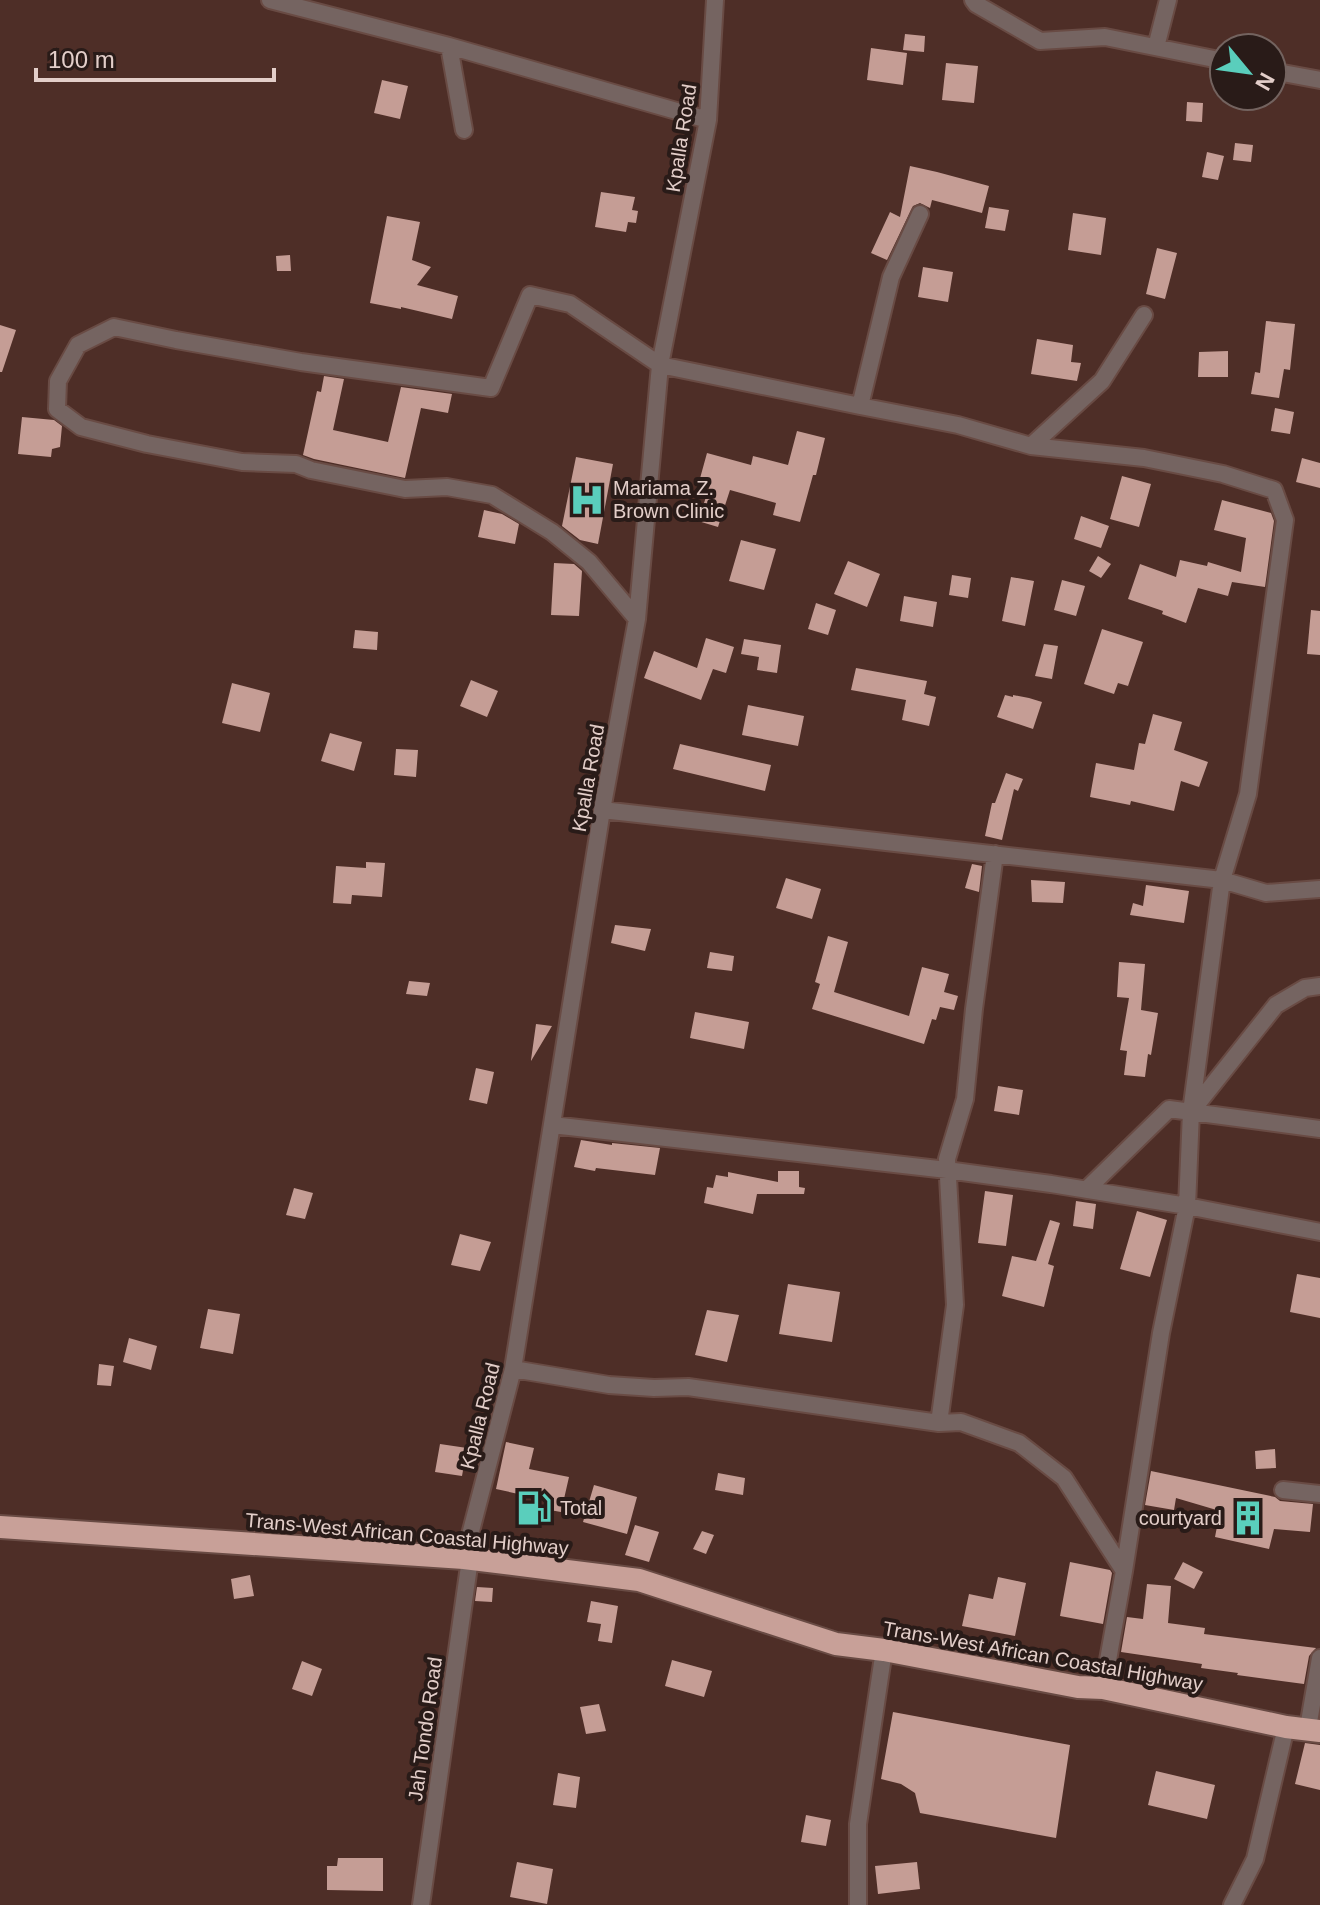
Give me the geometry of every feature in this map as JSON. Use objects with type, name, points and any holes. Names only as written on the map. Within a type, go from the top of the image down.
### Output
[{"type":"highway","name":"Trans-West African Coastal Highway","points":[[0,1527],[467,1559],[639,1580],[836,1644],[884,1650],[1078,1687],[1103,1688],[1286,1727],[1314,1729]]},
{"type":"street","points":[[270,0],[449,46],[708,120]]},
{"type":"street","name":"Kpalla Road","points":[[467,1559],[513,1369],[602,810],[637,619],[660,365],[708,120],[715,0]]},
{"type":"street","points":[[973,0],[1040,41],[1105,37],[1208,58]]},
{"type":"street","points":[[1156,47],[1168,0]]},
{"type":"street","points":[[449,46],[464,130]]},
{"type":"street","points":[[1288,74],[1320,80]]},
{"type":"street","points":[[860,406],[891,277],[920,214]]},
{"type":"street","points":[[637,619],[589,562],[552,532],[492,495],[447,487],[405,489],[311,470],[296,464],[242,462],[147,444],[81,427],[57,409],[58,381],[78,345],[114,327],[301,362],[491,388],[530,295],[570,304],[660,365],[958,425],[1031,446],[1144,458],[1223,474],[1274,490],[1285,520],[1248,794],[1222,880],[1191,1112],[1187,1206],[1161,1333],[1103,1688]]},
{"type":"street","points":[[1031,446],[1102,381],[1144,315]]},
{"type":"street","points":[[602,810],[1222,880],[1266,893],[1320,889]]},
{"type":"street","points":[[939,1423],[955,1305],[947,1159],[965,1099],[995,854]]},
{"type":"street","points":[[1191,1112],[1276,1005],[1305,988],[1320,986]]},
{"type":"street","points":[[1086,1190],[1169,1109],[1320,1129]]},
{"type":"street","points":[[552,1125],[947,1170],[1187,1206],[1320,1232]]},
{"type":"street","points":[[513,1369],[609,1385],[688,1387],[939,1423],[961,1422],[1019,1443],[1064,1478],[1124,1571]]},
{"type":"street","points":[[1283,1490],[1320,1494]]},
{"type":"street","name":"Jah Tondo Road","points":[[421,1905],[467,1559]]},
{"type":"street","points":[[858,1905],[858,1824],[884,1650]]},
{"type":"street","points":[[1314,1729],[1320,1658]]},
{"type":"street","points":[[1232,1905],[1255,1859],[1286,1727]]},
{"type":"building","points":[[905,34],[925,36],[924,52],[903,50]]},
{"type":"building","points":[[871,48],[907,53],[903,85],[867,80]]},
{"type":"building","points":[[946,63],[978,66],[974,103],[942,100]]},
{"type":"building","points":[[382,80],[408,86],[400,119],[374,113]]},
{"type":"building","points":[[1187,102],[1203,103],[1202,122],[1186,121]]},
{"type":"building","points":[[1235,143],[1253,145],[1251,162],[1233,160]]},
{"type":"building","points":[[1207,152],[1224,156],[1218,180],[1202,177]]},
{"type":"building","points":[[910,166],[989,186],[982,213],[932,200],[930,208],[920,203],[913,206],[887,260],[871,253],[890,212],[900,217]]},
{"type":"building","points":[[601,192],[635,197],[632,210],[638,211],[636,223],[628,222],[626,232],[595,227]]},
{"type":"building","points":[[989,207],[1009,210],[1005,231],[985,228]]},
{"type":"building","points":[[1073,213],[1106,218],[1101,255],[1068,250]]},
{"type":"building","points":[[387,216],[420,222],[412,260],[431,267],[417,285],[458,296],[452,319],[370,303]]},
{"type":"building","points":[[1157,248],[1177,253],[1165,299],[1146,294]]},
{"type":"building","points":[[290,255],[291,271],[277,271],[276,256]]},
{"type":"building","points":[[923,267],[953,272],[948,302],[918,297]]},
{"type":"building","points":[[1266,321],[1295,324],[1290,370],[1284,369],[1279,398],[1251,394],[1255,372],[1260,373]]},
{"type":"building","points":[[0,325],[16,330],[2,372],[0,372]]},
{"type":"building","points":[[1037,339],[1073,345],[1071,362],[1081,363],[1077,381],[1031,374]]},
{"type":"building","points":[[1228,351],[1228,377],[1198,377],[1199,352]]},
{"type":"building","points":[[324,376],[344,379],[333,430],[388,442],[401,387],[452,394],[448,413],[421,408],[405,478],[303,455],[317,391],[321,392]]},
{"type":"building","points":[[1275,408],[1294,412],[1290,434],[1271,431]]},
{"type":"building","points":[[22,417],[54,420],[62,426],[60,447],[52,449],[51,457],[18,454]]},
{"type":"building","points":[[797,431],[825,438],[800,522],[773,515],[776,503],[730,490],[718,527],[698,521],[710,485],[699,482],[707,453],[751,465],[753,456],[788,465]]},
{"type":"building","name":"Mariama Z. Brown Clinic","points":[[576,457],[613,464],[598,544],[580,540],[562,526]]},
{"type":"building","points":[[1302,458],[1320,463],[1320,488],[1296,482]]},
{"type":"building","points":[[1122,476],[1151,484],[1139,527],[1110,519]]},
{"type":"building","points":[[1222,500],[1271,513],[1274,521],[1265,587],[1232,582],[1228,596],[1198,588],[1186,623],[1128,599],[1140,564],[1176,577],[1180,560],[1207,566],[1208,562],[1241,572],[1246,538],[1214,530]]},
{"type":"building","points":[[484,510],[502,514],[519,524],[515,544],[478,537]]},
{"type":"building","points":[[1081,516],[1109,526],[1101,548],[1074,539]]},
{"type":"building","points":[[741,540],[776,549],[764,590],[729,581]]},
{"type":"building","points":[[1098,556],[1111,564],[1101,578],[1089,571]]},
{"type":"building","points":[[848,561],[880,574],[867,607],[834,594]]},
{"type":"building","points":[[554,563],[574,564],[582,571],[579,616],[551,615]]},
{"type":"building","points":[[952,575],[971,578],[968,598],[949,595]]},
{"type":"building","points":[[1011,577],[1034,581],[1025,626],[1002,621]]},
{"type":"building","points":[[1062,580],[1085,586],[1076,616],[1054,610]]},
{"type":"building","points":[[904,596],[937,602],[933,627],[900,621]]},
{"type":"building","points":[[816,603],[836,610],[828,635],[808,629]]},
{"type":"building","points":[[1311,610],[1320,611],[1320,655],[1307,654]]},
{"type":"building","points":[[1102,629],[1143,642],[1128,686],[1118,683],[1114,694],[1084,684]]},
{"type":"building","points":[[355,630],[378,632],[377,650],[353,648]]},
{"type":"building","points":[[706,638],[734,647],[726,673],[713,669],[701,700],[644,678],[654,651],[697,668]]},
{"type":"building","points":[[744,639],[781,645],[777,673],[757,670],[759,657],[741,654]]},
{"type":"building","points":[[1044,644],[1058,646],[1052,679],[1035,676]]},
{"type":"building","points":[[856,668],[927,681],[924,694],[936,697],[929,726],[902,720],[906,700],[851,690]]},
{"type":"building","points":[[471,680],[498,691],[487,717],[460,706]]},
{"type":"building","points":[[232,683],[270,693],[260,732],[222,723]]},
{"type":"building","points":[[1005,695],[1042,702],[1033,729],[997,717]]},
{"type":"building","points":[[748,705],[804,716],[798,746],[742,735]]},
{"type":"building","points":[[1153,714],[1182,722],[1174,750],[1208,762],[1199,787],[1181,781],[1174,811],[1131,801],[1130,805],[1090,797],[1096,763],[1134,770],[1139,743],[1145,744]]},
{"type":"building","points":[[330,733],[362,742],[354,771],[321,761]]},
{"type":"building","points":[[680,744],[771,765],[765,791],[673,769]]},
{"type":"building","points":[[396,749],[418,750],[416,777],[394,775]]},
{"type":"building","points":[[1006,773],[1023,779],[1018,791],[1014,789],[1002,840],[985,836],[992,803],[995,803]]},
{"type":"building","points":[[366,862],[385,863],[382,897],[352,895],[351,904],[333,903],[336,866],[366,868]]},
{"type":"building","points":[[972,864],[982,866],[979,892],[965,888]]},
{"type":"building","points":[[786,878],[821,889],[812,919],[776,908]]},
{"type":"building","points":[[1031,880],[1065,882],[1063,903],[1032,902]]},
{"type":"building","points":[[1146,885],[1189,891],[1184,923],[1130,915],[1133,903],[1143,906]]},
{"type":"building","points":[[615,925],[651,929],[645,951],[611,943]]},
{"type":"building","points":[[828,936],[848,942],[834,992],[909,1016],[922,967],[949,974],[944,992],[958,996],[954,1010],[940,1007],[936,1020],[932,1019],[924,1044],[812,1009],[820,984],[815,982]]},
{"type":"building","points":[[710,952],[734,956],[732,971],[707,968]]},
{"type":"building","points":[[1119,962],[1145,964],[1141,1010],[1158,1013],[1145,1077],[1124,1075],[1127,1051],[1120,1050],[1129,998],[1117,997]]},
{"type":"building","points":[[409,981],[430,983],[427,996],[406,994]]},
{"type":"building","points":[[695,1012],[749,1022],[744,1049],[690,1038]]},
{"type":"building","points":[[536,1024],[552,1026],[531,1061],[531,1060]]},
{"type":"building","points":[[476,1068],[494,1072],[487,1104],[469,1100]]},
{"type":"building","points":[[998,1086],[1023,1090],[1019,1115],[994,1111]]},
{"type":"building","points":[[581,1140],[660,1148],[655,1175],[574,1167]]},
{"type":"building","points":[[778,1171],[799,1171],[799,1187],[805,1188],[804,1194],[757,1194],[753,1214],[704,1203],[707,1187],[713,1188],[716,1175],[728,1177],[728,1172],[778,1182]]},
{"type":"building","points":[[294,1188],[313,1193],[305,1219],[286,1215]]},
{"type":"building","points":[[985,1191],[1013,1195],[1006,1246],[978,1243]]},
{"type":"building","points":[[1076,1201],[1096,1204],[1093,1229],[1073,1226]]},
{"type":"building","points":[[1137,1211],[1167,1220],[1150,1277],[1120,1269]]},
{"type":"building","points":[[1050,1220],[1060,1223],[1048,1264],[1054,1266],[1044,1307],[1002,1296],[1012,1256],[1036,1261]]},
{"type":"building","points":[[460,1234],[491,1242],[480,1271],[451,1265]]},
{"type":"building","points":[[1297,1274],[1320,1278],[1320,1318],[1290,1312]]},
{"type":"building","points":[[788,1284],[840,1292],[832,1342],[779,1334]]},
{"type":"building","points":[[208,1309],[240,1314],[233,1354],[200,1348]]},
{"type":"building","points":[[707,1310],[739,1315],[727,1362],[695,1355]]},
{"type":"building","points":[[129,1338],[157,1346],[151,1370],[123,1362]]},
{"type":"building","points":[[99,1364],[114,1366],[111,1386],[97,1385]]},
{"type":"building","points":[[506,1442],[534,1448],[529,1469],[569,1477],[561,1512],[544,1509],[546,1500],[496,1489]]},
{"type":"building","points":[[440,1444],[467,1448],[462,1476],[435,1472]]},
{"type":"building","points":[[1275,1449],[1276,1468],[1256,1469],[1255,1451]]},
{"type":"building","points":[[1151,1471],[1275,1497],[1280,1501],[1313,1504],[1310,1532],[1274,1529],[1269,1549],[1215,1537],[1220,1511],[1176,1498],[1174,1510],[1145,1505]]},
{"type":"building","points":[[718,1473],[745,1478],[743,1495],[715,1490]]},
{"type":"building","points":[[594,1485],[637,1497],[627,1534],[583,1522]]},
{"type":"building","points":[[635,1525],[659,1532],[649,1562],[625,1555]]},
{"type":"building","points":[[702,1531],[714,1535],[706,1554],[693,1549]]},
{"type":"building","points":[[1070,1562],[1112,1573],[1103,1624],[1060,1616]]},
{"type":"building","points":[[1183,1562],[1203,1572],[1194,1589],[1174,1579]]},
{"type":"building","points":[[250,1575],[254,1596],[234,1599],[231,1579]]},
{"type":"building","points":[[998,1577],[1026,1583],[1015,1636],[962,1626],[969,1594],[993,1599]]},
{"type":"building","points":[[1147,1584],[1171,1586],[1168,1623],[1205,1628],[1204,1634],[1316,1648],[1309,1656],[1304,1684],[1237,1675],[1201,1668],[1202,1664],[1121,1652],[1127,1617],[1143,1619]]},
{"type":"building","points":[[477,1587],[493,1588],[492,1602],[475,1601]]},
{"type":"building","points":[[591,1601],[618,1606],[612,1643],[598,1641],[601,1624],[587,1622]]},
{"type":"building","points":[[672,1660],[712,1671],[704,1697],[665,1686]]},
{"type":"building","points":[[302,1661],[322,1669],[312,1696],[292,1689]]},
{"type":"building","points":[[599,1704],[606,1731],[586,1734],[580,1707]]},
{"type":"building","points":[[893,1712],[1070,1745],[1056,1838],[920,1813],[915,1793],[901,1784],[881,1779]]},
{"type":"building","points":[[1305,1743],[1320,1745],[1320,1790],[1295,1784]]},
{"type":"building","points":[[1156,1771],[1215,1785],[1207,1819],[1148,1805]]},
{"type":"building","points":[[558,1773],[580,1777],[576,1808],[553,1805]]},
{"type":"building","points":[[806,1815],[831,1820],[826,1846],[801,1842]]},
{"type":"building","points":[[338,1858],[383,1858],[383,1891],[327,1890],[327,1866],[337,1866]]},
{"type":"building","points":[[517,1862],[553,1869],[547,1904],[510,1897]]},
{"type":"building","points":[[917,1862],[920,1889],[878,1894],[875,1866]]},
{"type":"place","name":"Mariama Z. Brown Clinic","points":[[587,500]]},
{"type":"place","name":"Total","points":[[534,1508]]},
{"type":"place","name":"courtyard","points":[[1248,1518]]}]
